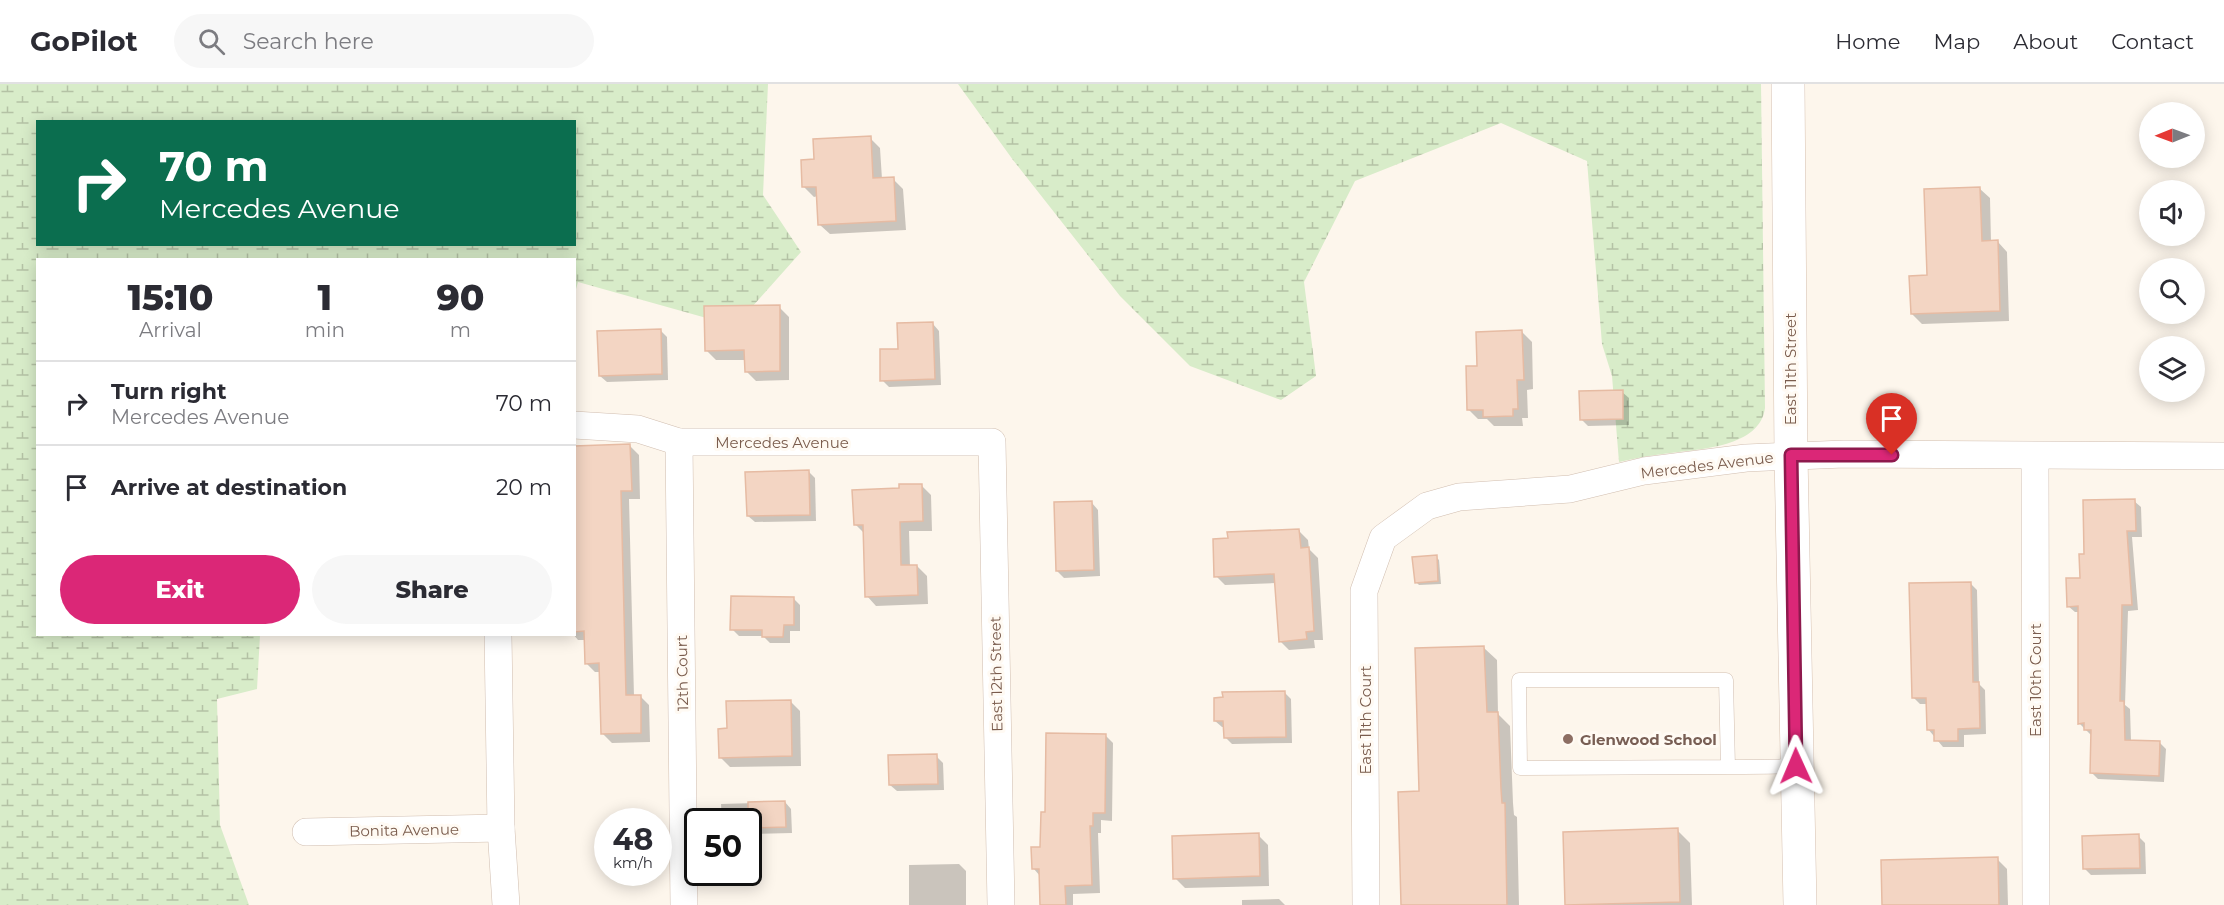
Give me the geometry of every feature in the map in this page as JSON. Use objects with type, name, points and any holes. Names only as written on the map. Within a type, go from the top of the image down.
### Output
[{"type":"main road","name":"East 11th Street","points":[[1788,84],[1791,455],[1800,905]]},
{"type":"street","name":"Mercedes Avenue","points":[[576,425],[638,429],[679,442],[992,442]]},
{"type":"street","name":"12th Court","points":[[679,442],[684,905]]},
{"type":"street","name":"East 12th Street","points":[[992,442],[1001,905]]},
{"type":"street","name":"Mercedes Avenue","points":[[1383,538],[1427,506],[1459,496],[1570,489],[1644,471],[1746,458],[1791,455],[2224,456]]},
{"type":"street","name":"East 10th Court","points":[[2035,456],[2036,905]]},
{"type":"street","name":"East 11th Court","points":[[1366,905],[1364,591],[1383,538]]},
{"type":"street","points":[[498,636],[501,828],[506,905]]},
{"type":"street","name":"Bonita Avenue","points":[[306,832],[501,828]]},
{"type":"lane","points":[[1728,767],[1726,680],[1519,680],[1520,768],[1728,767],[1796,766]]},
{"type":"green space","points":[[0,84],[768,84],[763,195],[801,252],[735,326],[578,282],[576,289],[576,258],[36,258],[36,636],[260,636],[257,689],[217,699],[220,825],[249,905],[0,905]]},
{"type":"green space","points":[[958,84],[1761,84],[1765,408],[1761,421],[1752,431],[1727,444],[1619,462],[1612,376],[1602,344],[1587,161],[1501,123],[1355,181],[1304,282],[1316,376],[1281,400],[1190,366],[1120,296],[1013,160]]},
{"type":"building","points":[[871,136],[873,178],[894,177],[896,221],[818,225],[816,187],[802,187],[801,160],[814,159],[813,139]]},
{"type":"building","points":[[1980,187],[1982,241],[1998,240],[2000,311],[1911,314],[1909,276],[1927,275],[1924,189]]},
{"type":"building","points":[[780,305],[780,371],[745,372],[744,350],[705,351],[704,306]]},
{"type":"building","points":[[933,322],[935,379],[880,381],[880,349],[898,349],[897,323]]},
{"type":"building","points":[[661,329],[662,374],[599,376],[597,331]]},
{"type":"building","points":[[1522,330],[1524,380],[1517,380],[1518,409],[1513,409],[1513,416],[1483,417],[1483,410],[1467,410],[1466,366],[1477,366],[1476,332]]},
{"type":"building","points":[[1623,390],[1623,419],[1580,420],[1579,391]]},
{"type":"building","points":[[630,444],[632,491],[621,491],[626,695],[641,695],[641,733],[601,734],[599,663],[585,664],[584,631],[576,632],[576,446]]},
{"type":"building","points":[[809,470],[810,515],[747,516],[745,472]]},
{"type":"building","points":[[899,484],[922,484],[923,521],[900,522],[901,565],[917,565],[918,595],[865,597],[863,525],[854,525],[852,490],[899,488]]},
{"type":"building","points":[[2135,499],[2136,531],[2127,531],[2132,605],[2122,605],[2120,701],[2124,701],[2125,740],[2160,741],[2159,776],[2090,773],[2091,730],[2084,730],[2084,723],[2078,724],[2078,606],[2067,607],[2066,578],[2080,578],[2079,554],[2084,554],[2083,500]]},
{"type":"building","points":[[1092,501],[1094,570],[1056,571],[1054,502]]},
{"type":"building","points":[[1299,529],[1301,548],[1309,547],[1314,631],[1306,632],[1307,639],[1279,642],[1274,574],[1214,577],[1213,539],[1228,538],[1227,532]]},
{"type":"building","points":[[1437,555],[1438,581],[1415,583],[1412,557]]},
{"type":"building","points":[[1971,582],[1973,682],[1979,682],[1980,728],[1958,729],[1958,741],[1934,741],[1934,730],[1927,730],[1926,698],[1912,698],[1909,583]]},
{"type":"building","points":[[731,596],[794,597],[794,625],[784,625],[783,637],[762,637],[762,630],[730,630]]},
{"type":"building","points":[[1484,646],[1487,712],[1498,712],[1502,803],[1505,803],[1507,905],[1401,905],[1398,792],[1419,791],[1415,648]]},
{"type":"building","points":[[1285,691],[1286,737],[1224,738],[1223,721],[1214,721],[1214,698],[1223,697],[1222,692]]},
{"type":"building","points":[[791,700],[792,756],[719,758],[718,729],[727,728],[726,701]]},
{"type":"building","points":[[1046,733],[1106,734],[1105,813],[1093,813],[1093,826],[1090,826],[1092,885],[1065,886],[1066,905],[1040,905],[1039,869],[1032,869],[1031,847],[1040,847],[1041,812],[1045,812]]},
{"type":"building","points":[[937,754],[938,784],[889,785],[888,755]]},
{"type":"building","points":[[785,801],[786,827],[762,828],[762,808],[748,808],[748,802]]},
{"type":"building","points":[[1678,828],[1680,902],[1565,905],[1563,832]]},
{"type":"building","points":[[1259,833],[1260,876],[1173,879],[1172,836]]},
{"type":"building","points":[[2139,834],[2140,868],[2083,869],[2082,836]]},
{"type":"building","points":[[1998,857],[1999,905],[1882,905],[1881,860]]},
{"type":"place","name":"Glenwood School","points":[[1568,739]]},
{"type":"route","points":[[1796,766],[1791,455],[1892,455]]}]
